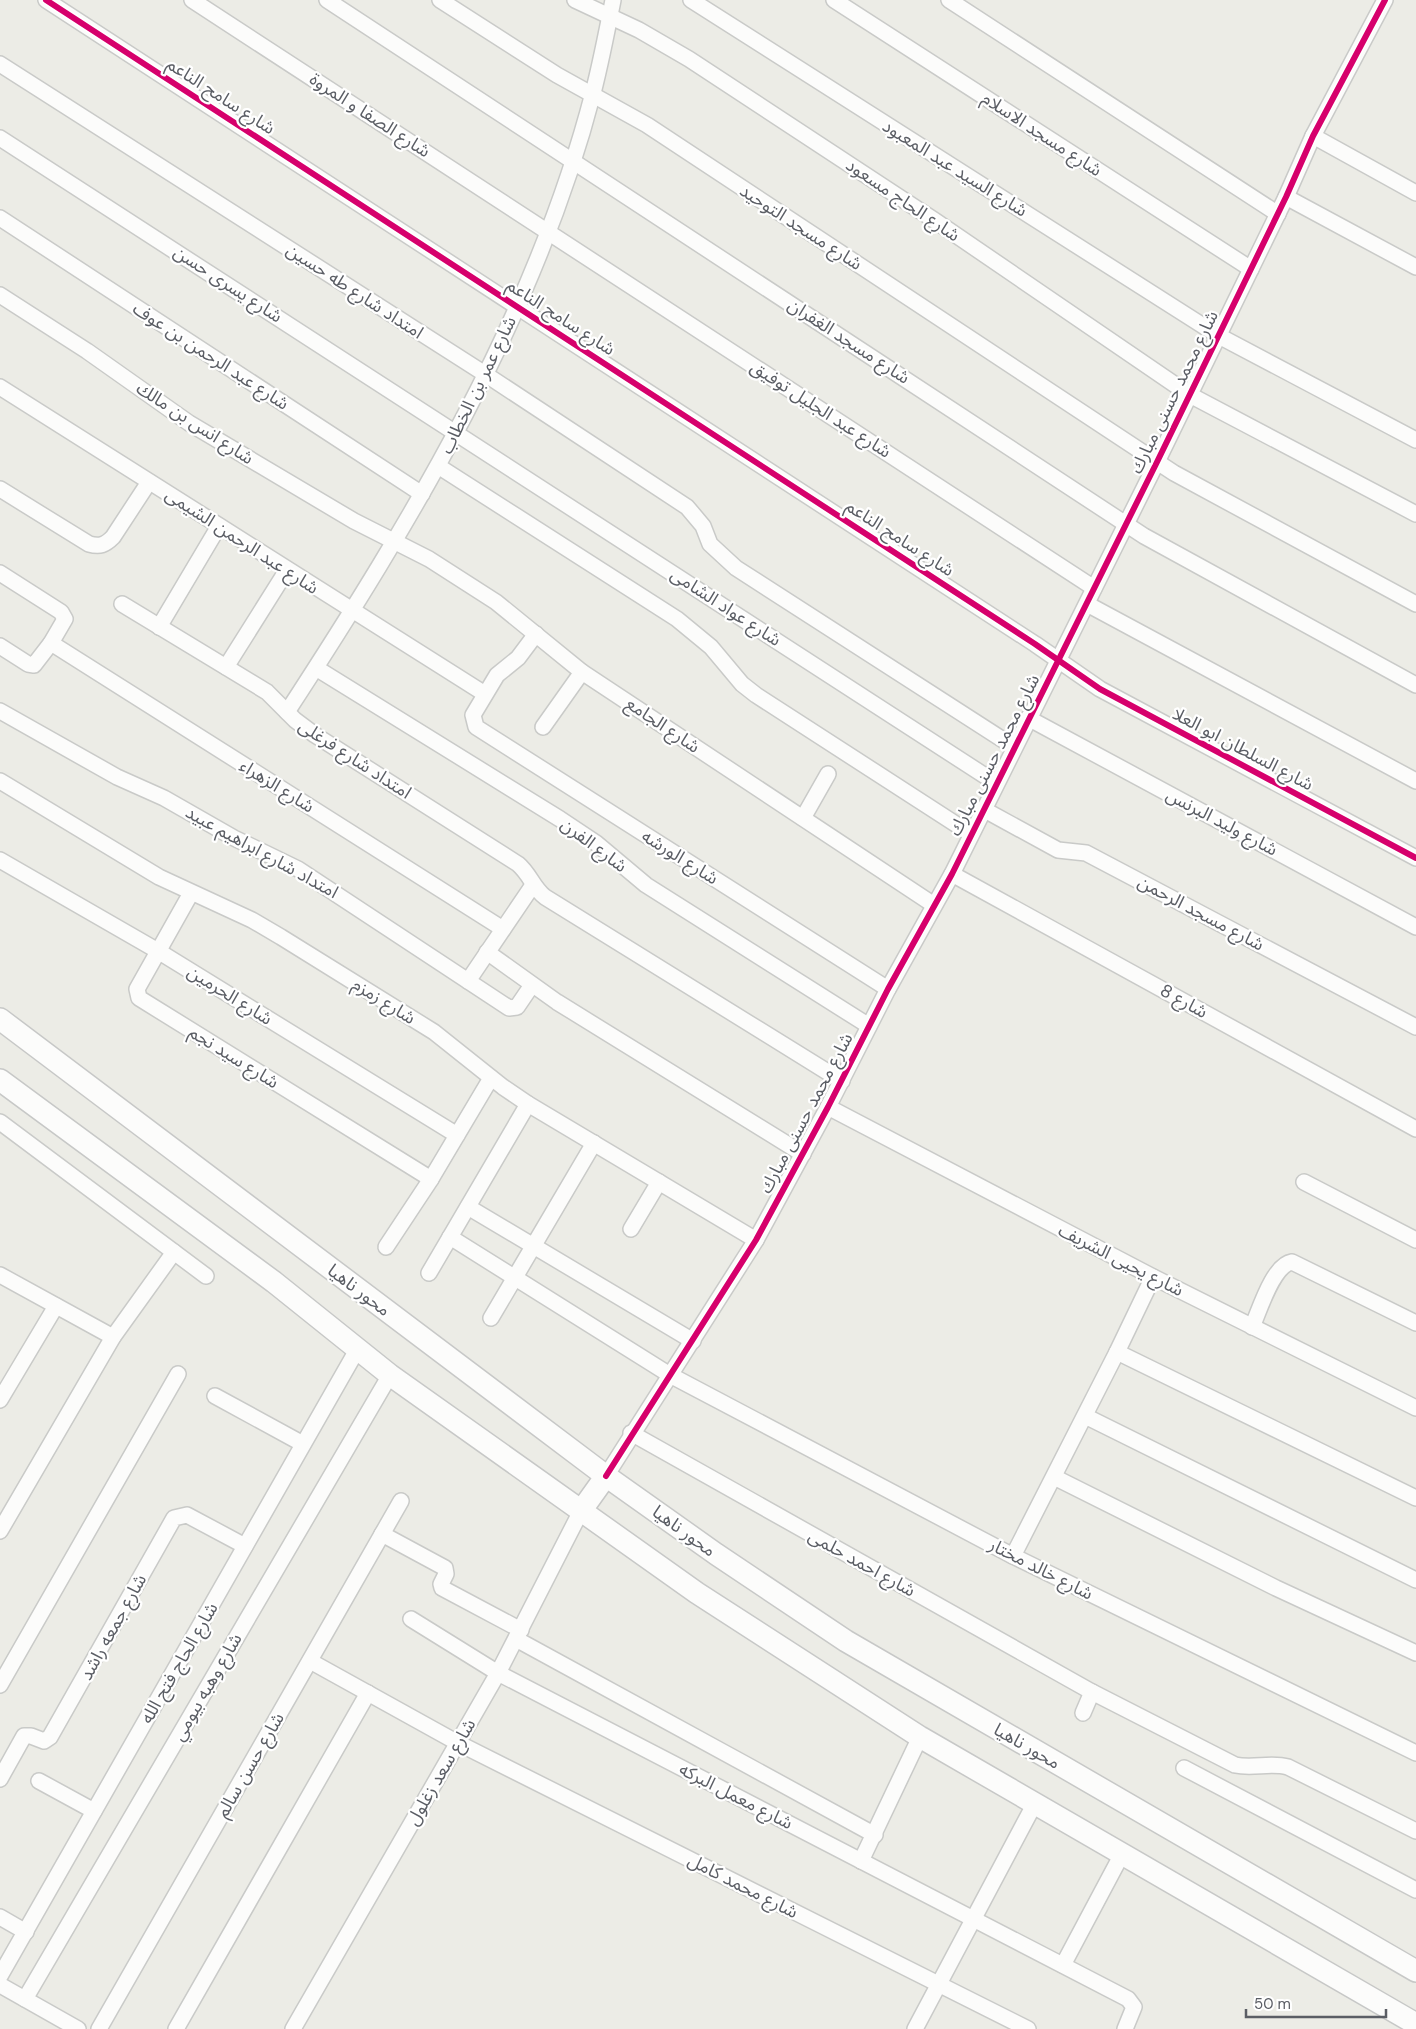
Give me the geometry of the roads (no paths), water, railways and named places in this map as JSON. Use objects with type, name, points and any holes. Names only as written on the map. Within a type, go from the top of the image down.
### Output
[{"type":"main road","name":"محور ناهيا","points":[[0,1020],[606,1476],[716,1554],[846,1641],[1416,1972]]},
{"type":"main road","points":[[0,1080],[274,1282],[390,1375],[697,1593],[920,1737],[1416,2024]]},
{"type":"main road","points":[[581,1510],[606,1476]]},
{"type":"street","name":"شارع سامح الناعم","points":[[46,0],[1059,660]]},
{"type":"street","name":"شارع الصفا و المروة","points":[[192,0],[548,231]]},
{"type":"street","name":"شارع مسجد الغفران","points":[[326,0],[1166,549],[1416,685]]},
{"type":"street","name":"شارع مسجد التوحيد","points":[[440,0],[557,76],[656,130],[1157,462],[1195,485],[1416,604]]},
{"type":"street","name":"شارع الحاج مسعود","points":[[575,0],[639,30],[697,64],[934,220],[1190,395],[1416,514]]},
{"type":"street","name":"شارع عمر بن الخطاب","points":[[287,712],[395,542],[438,466],[485,374],[548,231],[573,160],[593,94],[613,0]]},
{"type":"street","name":"شارع السيد عبد المعبود","points":[[691,0],[1218,336],[1416,440]]},
{"type":"street","name":"شارع مسجد الاسلام","points":[[834,0],[1251,268]]},
{"type":"street","points":[[949,0],[1278,214]]},
{"type":"street","name":"شارع محمد حسنى مبارك","points":[[606,1476],[631,1433],[693,1342],[756,1240],[842,1081],[888,988],[952,874],[1190,395],[1278,214],[1313,136],[1385,0]]},
{"type":"street","name":"امتداد شارع طه حسين","points":[[0,64],[485,374],[687,507],[703,526],[710,544],[736,568],[1014,746]]},
{"type":"street","points":[[1313,136],[1416,193]]},
{"type":"street","name":"شارع يسرى حسن","points":[[0,138],[456,432]]},
{"type":"street","points":[[1286,197],[1416,267]]},
{"type":"street","name":"شارع عبد الرحمن بن عوف","points":[[0,218],[422,494]]},
{"type":"street","name":"شارع عبد الجليل توفيق","points":[[548,231],[1094,588]]},
{"type":"street","name":"شارع انس بن مالك","points":[[0,294],[87,351],[197,428],[354,521],[395,542]]},
{"type":"street","name":"شارع عبد الرحمن الشيمى","points":[[0,387],[485,694]]},
{"type":"street","name":"شارع عواد الشامى","points":[[456,432],[996,783]]},
{"type":"street","points":[[438,466],[692,630],[711,647],[742,684],[971,834]]},
{"type":"street","points":[[0,488],[89,544],[96,546],[106,545],[113,537],[149,482]]},
{"type":"street","points":[[159,627],[219,526]]},
{"type":"street","name":"شارع الجامع","points":[[395,542],[429,559],[496,602],[561,657],[582,672],[934,905]]},
{"type":"street","points":[[226,667],[287,570]]},
{"type":"street","points":[[0,573],[61,612],[65,619],[51,644],[34,665],[28,664],[0,646]]},
{"type":"street","name":"امتداد شارع فرغلى","points":[[122,604],[267,692],[287,712],[315,735],[518,864],[530,876],[533,885],[545,897],[842,1081]]},
{"type":"street","points":[[1087,604],[1416,781]]},
{"type":"street","points":[[485,694],[501,670],[518,658],[536,634]]},
{"type":"street","name":"شارع الزهراء","points":[[51,644],[503,929]]},
{"type":"street","name":"شارع السلطان ابو العلا","points":[[1059,660],[1100,689],[1416,858]]},
{"type":"street","name":"شارع الفرن","points":[[316,668],[566,823],[596,843],[646,885],[869,1026]]},
{"type":"street","points":[[543,727],[582,672]]},
{"type":"street","name":"شارع الورشه","points":[[485,694],[473,715],[473,724],[479,730],[888,988]]},
{"type":"street","name":"امتداد شارع ابراهيم عبيد","points":[[0,711],[118,777],[164,798],[234,838],[298,869],[512,1009],[517,1007],[532,985]]},
{"type":"street","name":"شارع وليد البرنس","points":[[1028,718],[1416,927]]},
{"type":"street","points":[[803,818],[828,774]]},
{"type":"street","name":"شارع زمزم","points":[[0,781],[128,860],[252,920],[281,937],[434,1032],[491,1078],[528,1104],[756,1240]]},
{"type":"street","name":"شارع مسجد الرحمن","points":[[983,810],[1058,850],[1086,853],[1416,1027]]},
{"type":"street","name":"شارع الحرمين","points":[[0,860],[158,951],[457,1135]]},
{"type":"street","name":"شارع 8","points":[[952,874],[1416,1130]]},
{"type":"street","points":[[468,981],[533,885]]},
{"type":"street","name":"شارع سيد نجم","points":[[191,892],[137,989],[139,998],[431,1179]]},
{"type":"street","points":[[487,952],[532,985],[803,1154]]},
{"type":"street","points":[[386,1247],[431,1179],[491,1078]]},
{"type":"street","points":[[429,1273],[528,1104]]},
{"type":"street","name":"شارع يحيى الشريف","points":[[828,1107],[1153,1277],[1416,1408]]},
{"type":"street","points":[[2,1129],[206,1276]]},
{"type":"street","points":[[491,1318],[594,1143]]},
{"type":"street","points":[[631,1229],[659,1182]]},
{"type":"street","points":[[1304,1182],[1416,1240]]},
{"type":"street","points":[[468,1207],[693,1342]]},
{"type":"street","name":"شارع خالد مختار","points":[[450,1237],[670,1375],[1013,1556],[1416,1753]]},
{"type":"street","points":[[0,1531],[113,1337],[174,1252]]},
{"type":"street","points":[[1252,1327],[1277,1270],[1292,1262],[1416,1323]]},
{"type":"street","points":[[0,1275],[113,1337]]},
{"type":"street","points":[[1013,1556],[1085,1416],[1153,1277]]},
{"type":"street","points":[[0,1400],[56,1306]]},
{"type":"street","name":"شارع الحاج فتح الله","points":[[0,1976],[357,1350]]},
{"type":"street","points":[[1117,1352],[1416,1498]]},
{"type":"street","points":[[0,1686],[178,1374]]},
{"type":"street","name":"شارع وهبه بيومي","points":[[25,1999],[390,1375]]},
{"type":"street","points":[[215,1396],[303,1444]]},
{"type":"street","points":[[1085,1416],[1416,1580]]},
{"type":"street","name":"شارع احمد حلمى","points":[[631,1433],[1092,1692],[1235,1765],[1253,1768],[1270,1764],[1288,1767],[1416,1832]]},
{"type":"street","points":[[1054,1477],[1276,1588],[1416,1653]]},
{"type":"street","name":"شارع حسن سالم","points":[[100,2029],[401,1501]]},
{"type":"street","name":"شارع سعد زغلول","points":[[293,2029],[498,1673],[581,1510]]},
{"type":"street","name":"شارع جمعه راشد","points":[[0,1779],[24,1736],[29,1735],[44,1741],[50,1737],[174,1518],[187,1515],[245,1546]]},
{"type":"street","points":[[382,1534],[445,1568],[446,1572],[441,1584],[442,1588],[518,1635],[875,1834]]},
{"type":"street","name":"شارع معمل البركه","points":[[411,1619],[498,1673],[1131,2000],[1133,2011],[1125,2029]]},
{"type":"street","name":"شارع محمد كامل","points":[[310,1661],[458,1743],[1028,2029]]},
{"type":"street","points":[[1083,1713],[1092,1692]]},
{"type":"street","points":[[176,2029],[368,1693]]},
{"type":"street","points":[[861,1861],[920,1737]]},
{"type":"street","points":[[1184,1768],[1416,1890]]},
{"type":"street","points":[[40,1781],[94,1811]]},
{"type":"street","points":[[915,2029],[1035,1803]]},
{"type":"street","points":[[1063,1965],[1122,1854]]},
{"type":"street","points":[[0,1917],[26,1932]]},
{"type":"street","points":[[0,1985],[25,1999],[59,2024],[78,2029]]}]
